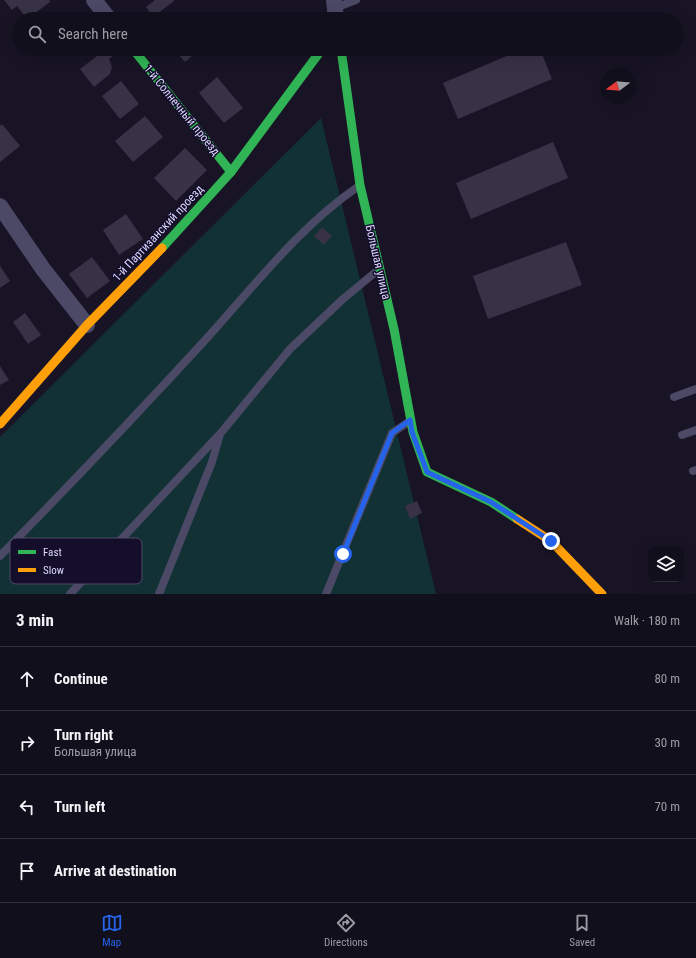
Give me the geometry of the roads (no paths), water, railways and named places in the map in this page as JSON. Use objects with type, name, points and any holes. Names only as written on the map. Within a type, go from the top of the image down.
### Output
[{"type":"street","points":[[94,0],[103,12]]},
{"type":"street","name":"1-й Солнечный проезд","points":[[139,56],[231,172]]},
{"type":"street","name":"1-й Партизанский проезд","points":[[0,424],[87,325],[191,218],[231,172],[317,56]]},
{"type":"street","name":"Большая улица","points":[[343,56],[360,185],[394,329],[412,432],[427,472],[491,502],[551,541],[602,594]]},
{"type":"street","points":[[0,206],[43,269],[87,325]]},
{"type":"lane","points":[[335,9],[356,0]]},
{"type":"lane","points":[[18,538],[100,454],[290,246],[337,201],[360,185]]},
{"type":"lane","points":[[122,538],[220,434],[290,349],[343,299],[380,269]]},
{"type":"lane","points":[[674,397],[696,389]]},
{"type":"lane","points":[[326,594],[392,433],[410,420]]},
{"type":"lane","points":[[682,435],[696,430]]},
{"type":"lane","points":[[159,594],[212,462],[220,434]]},
{"type":"lane","points":[[0,556],[10,546]]},
{"type":"lane","points":[[70,594],[79,584]]}]
